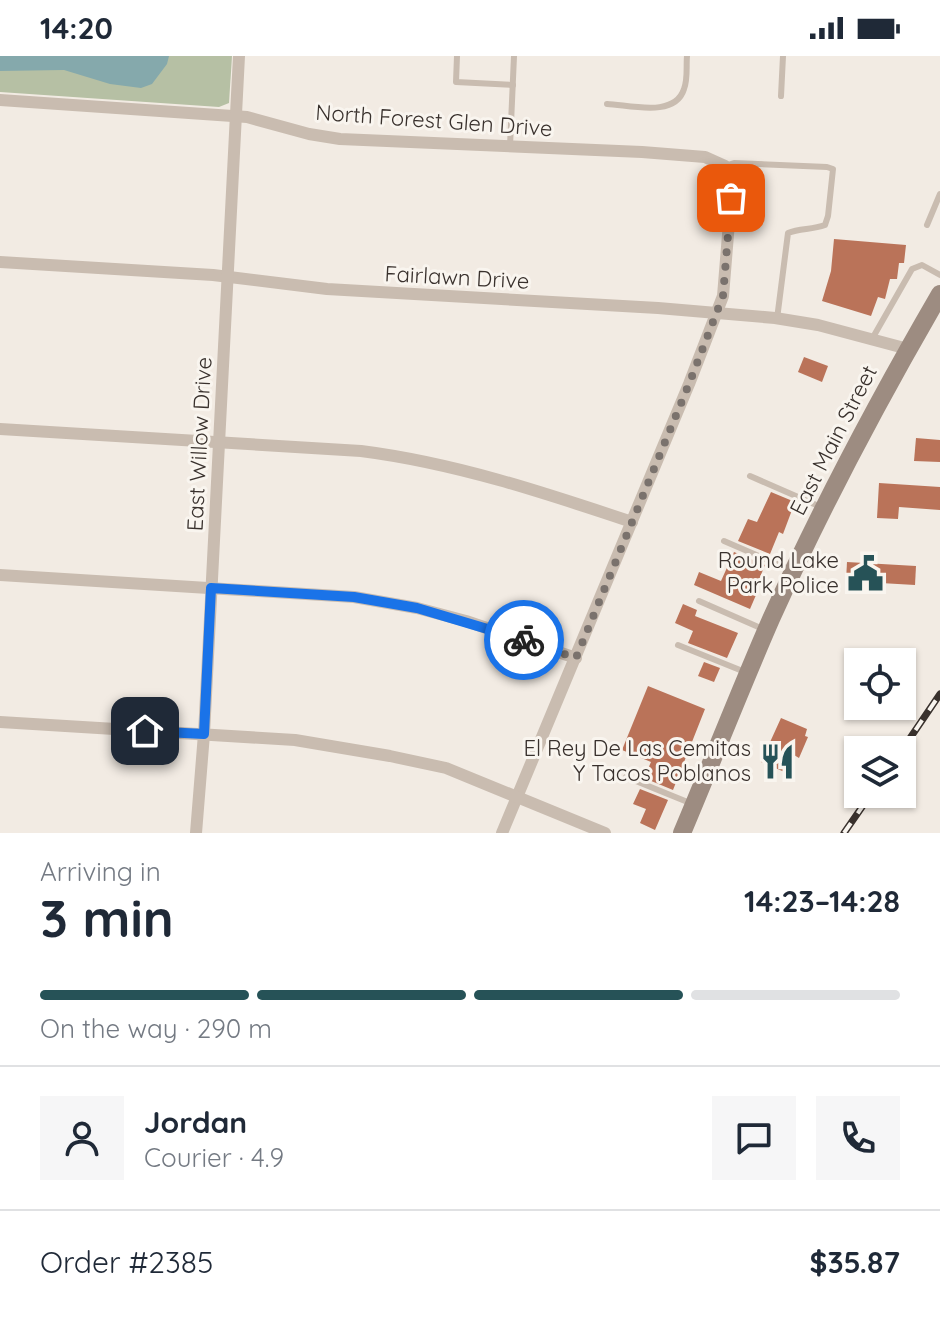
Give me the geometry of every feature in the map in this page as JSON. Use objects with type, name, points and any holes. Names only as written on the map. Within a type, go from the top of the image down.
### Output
[{"type":"main road","name":"East Main Street","points":[[682,833],[794,571],[908,349],[940,294]]},
{"type":"street","name":"East Willow Drive","points":[[196,833],[204,734],[239,56]]},
{"type":"street","name":"North Forest Glen Drive","points":[[0,100],[236,116],[340,139],[705,157],[725,166]]},
{"type":"street","points":[[502,833],[723,296],[730,208],[730,177],[725,166]]},
{"type":"street","name":"Fairlawn Drive","points":[[0,262],[227,277],[327,289],[716,313],[818,325],[908,349]]},
{"type":"street","points":[[0,429],[361,451],[416,458],[517,484],[632,522]]},
{"type":"street","points":[[0,575],[354,597],[417,608],[466,621],[576,658]]},
{"type":"street","points":[[0,722],[295,740],[390,756],[446,768],[605,833]]},
{"type":"lane","points":[[457,56],[456,82],[513,85]]},
{"type":"lane","points":[[510,146],[514,56]]},
{"type":"lane","points":[[607,104],[662,108],[676,102],[684,89],[687,56]]},
{"type":"lane","points":[[781,96],[783,56]]},
{"type":"lane","points":[[725,166],[750,164],[833,169],[825,225],[788,233],[777,319]]},
{"type":"lane","points":[[927,225],[940,194]]},
{"type":"lane","points":[[872,339],[912,269],[922,265],[940,275]]},
{"type":"lane","points":[[750,476],[824,509]]},
{"type":"lane","points":[[724,541],[794,571]]},
{"type":"lane","points":[[699,601],[767,630]]},
{"type":"lane","points":[[678,645],[749,673]]},
{"type":"lane","points":[[626,777],[694,805]]},
{"type":"green space","points":[[0,56],[232,56],[229,103],[219,107],[0,92]]},
{"type":"water","points":[[0,56],[169,56],[167,64],[152,84],[141,88],[110,84],[64,70],[0,71]]},
{"type":"building","points":[[834,239],[906,245],[904,263],[899,263],[897,279],[890,279],[885,299],[878,297],[871,316],[822,301],[831,271]]},
{"type":"building","points":[[804,357],[828,366],[822,382],[798,372]]},
{"type":"building","points":[[916,438],[940,440],[940,462],[914,461]]},
{"type":"building","points":[[879,483],[940,487],[940,510],[899,507],[898,519],[877,518]]},
{"type":"building","points":[[771,492],[795,502],[783,534],[779,532],[770,554],[738,541],[748,519],[757,522]]},
{"type":"building","points":[[734,552],[765,565],[750,609],[694,585],[699,572],[721,581]]},
{"type":"building","points":[[847,562],[916,566],[915,585],[846,581]]},
{"type":"building","points":[[683,604],[697,610],[695,616],[738,633],[727,658],[688,643],[693,631],[675,623]]},
{"type":"building","points":[[704,662],[720,668],[714,682],[698,676]]},
{"type":"building","points":[[648,686],[705,709],[673,790],[644,778],[651,762],[622,750]]},
{"type":"building","points":[[781,718],[807,729],[805,736],[808,737],[799,758],[794,755],[787,773],[761,762]]},
{"type":"building","points":[[640,789],[668,800],[655,830],[640,823],[646,809],[633,804]]},
{"type":"railway","points":[[912,736],[940,694]]},
{"type":"railway","points":[[844,833],[861,808]]},
{"type":"way so far","points":[[524,640],[576,658],[723,296],[731,198]]},
{"type":"place","name":"Round Lake Park Police","points":[[865,573]]},
{"type":"place","name":"El Rey De Las Cemitas Y Tacos Poblanos","points":[[777,761]]},
{"type":"route","points":[[145,731],[204,734],[211,588],[354,597],[417,608],[524,640]]}]
